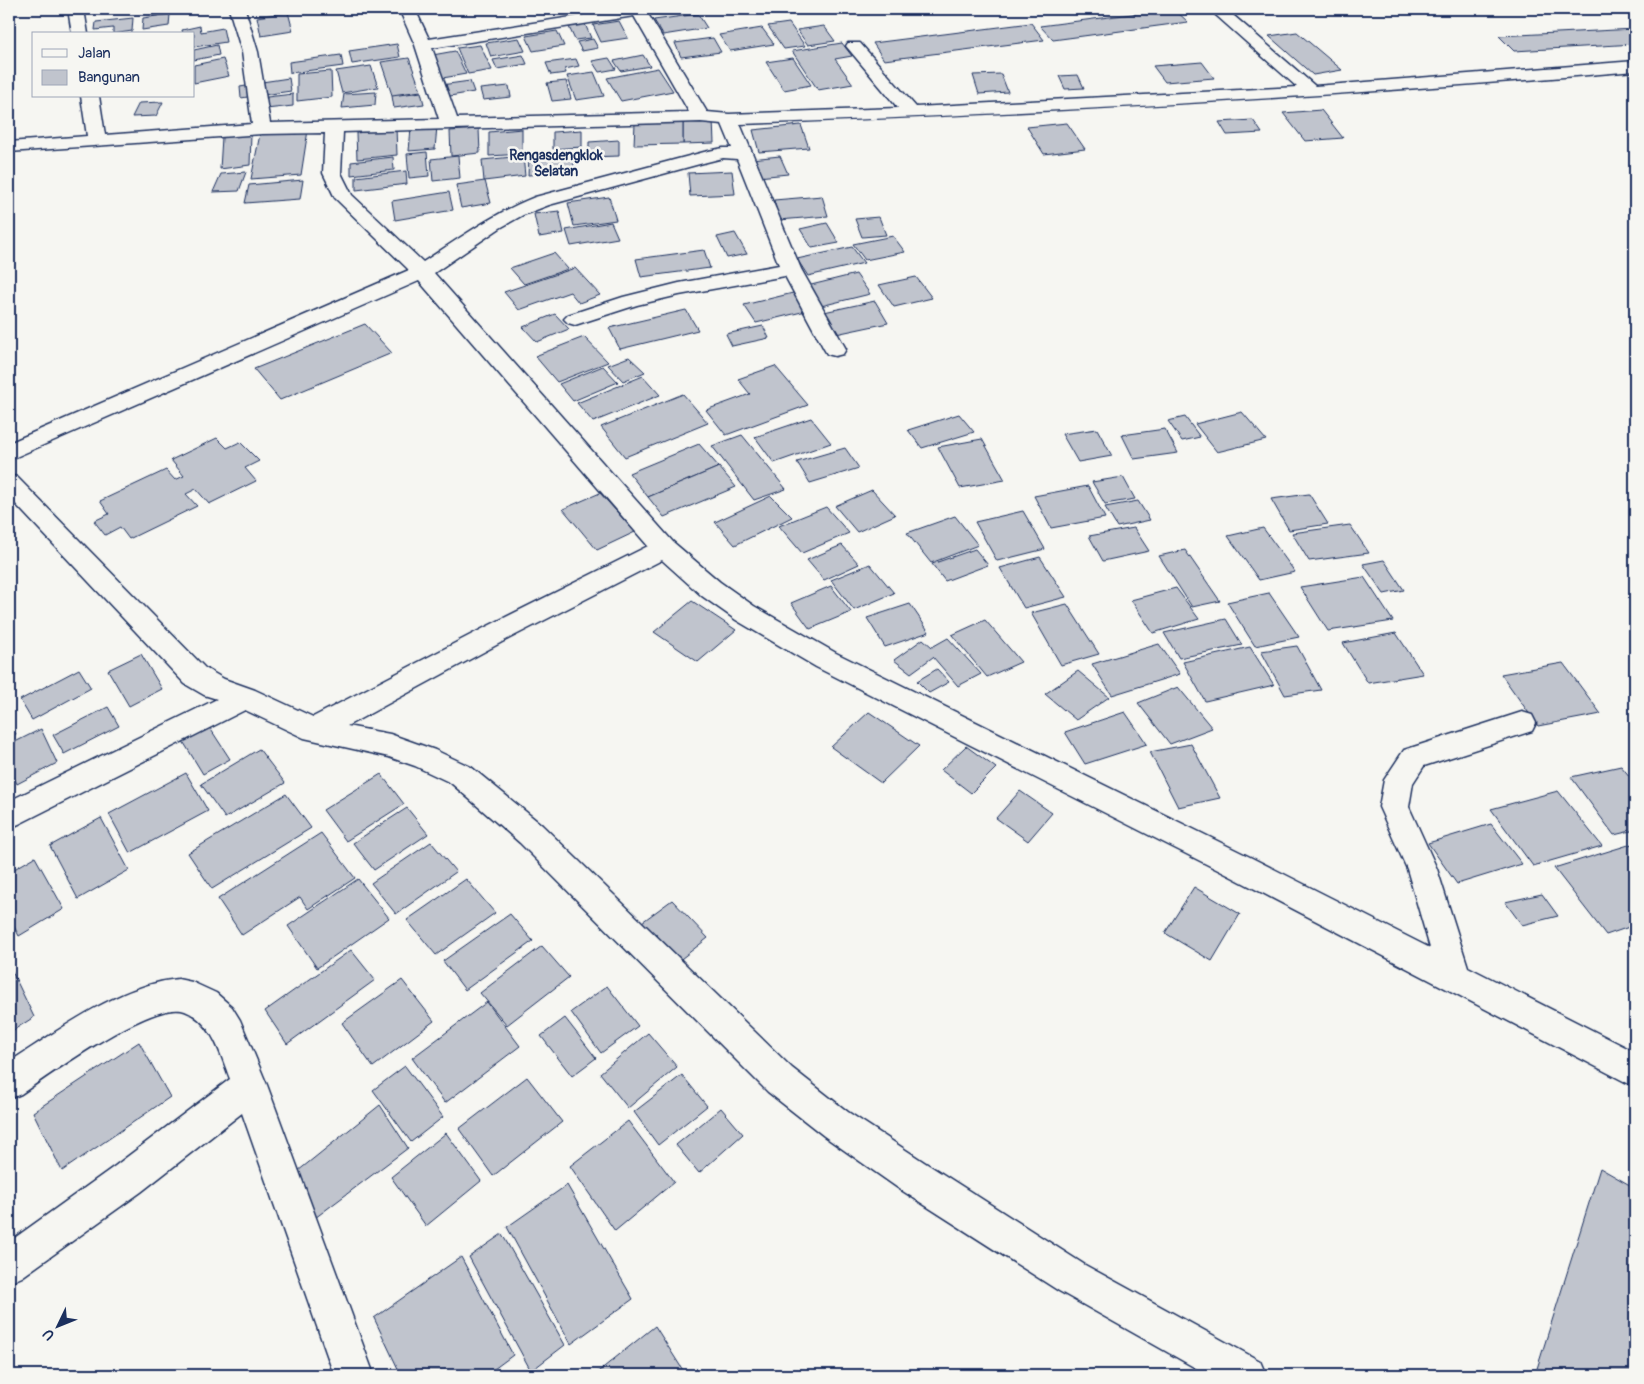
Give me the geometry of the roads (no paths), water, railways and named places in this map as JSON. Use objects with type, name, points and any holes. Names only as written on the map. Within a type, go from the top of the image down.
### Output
[{"type":"street","points":[[76,9],[80,32]]},
{"type":"street","points":[[237,9],[250,52],[262,129]]},
{"type":"street","points":[[407,9],[423,45],[450,125]]},
{"type":"street","points":[[1217,9],[1311,91]]},
{"type":"street","points":[[423,45],[642,10],[701,117]]},
{"type":"street","points":[[854,46],[912,113]]},
{"type":"street","points":[[9,147],[262,129],[701,117],[729,119],[1103,104],[1507,78],[1635,66]]},
{"type":"street","points":[[90,98],[97,140]]},
{"type":"street","points":[[729,119],[791,269],[836,349]]},
{"type":"street","points":[[334,128],[332,173],[337,186],[356,210],[422,272],[664,548],[711,589],[745,613],[826,660],[1241,867],[1635,1070]]},
{"type":"street","points":[[9,452],[422,272],[493,224],[542,201],[704,157],[723,153],[744,154]]},
{"type":"street","points":[[575,319],[630,300],[679,289],[791,269]]},
{"type":"street","points":[[9,483],[195,676],[214,687],[245,698],[314,730],[390,746],[425,758],[461,775],[531,834],[780,1080],[836,1124],[910,1175],[1072,1278],[1246,1375]]},
{"type":"street","points":[[314,730],[493,635],[664,548]]},
{"type":"street","points":[[9,815],[245,698]]},
{"type":"street","points":[[1455,978],[1422,869],[1394,807],[1399,780],[1414,758],[1522,723]]},
{"type":"street","points":[[9,1082],[137,1004],[160,995],[178,994],[203,1003],[216,1013],[225,1026],[250,1085],[354,1375]]},
{"type":"street","points":[[9,1264],[128,1179],[250,1085]]},
{"type":"district","name":"Rengasdengklok Selatan","points":[[556,164]]}]
